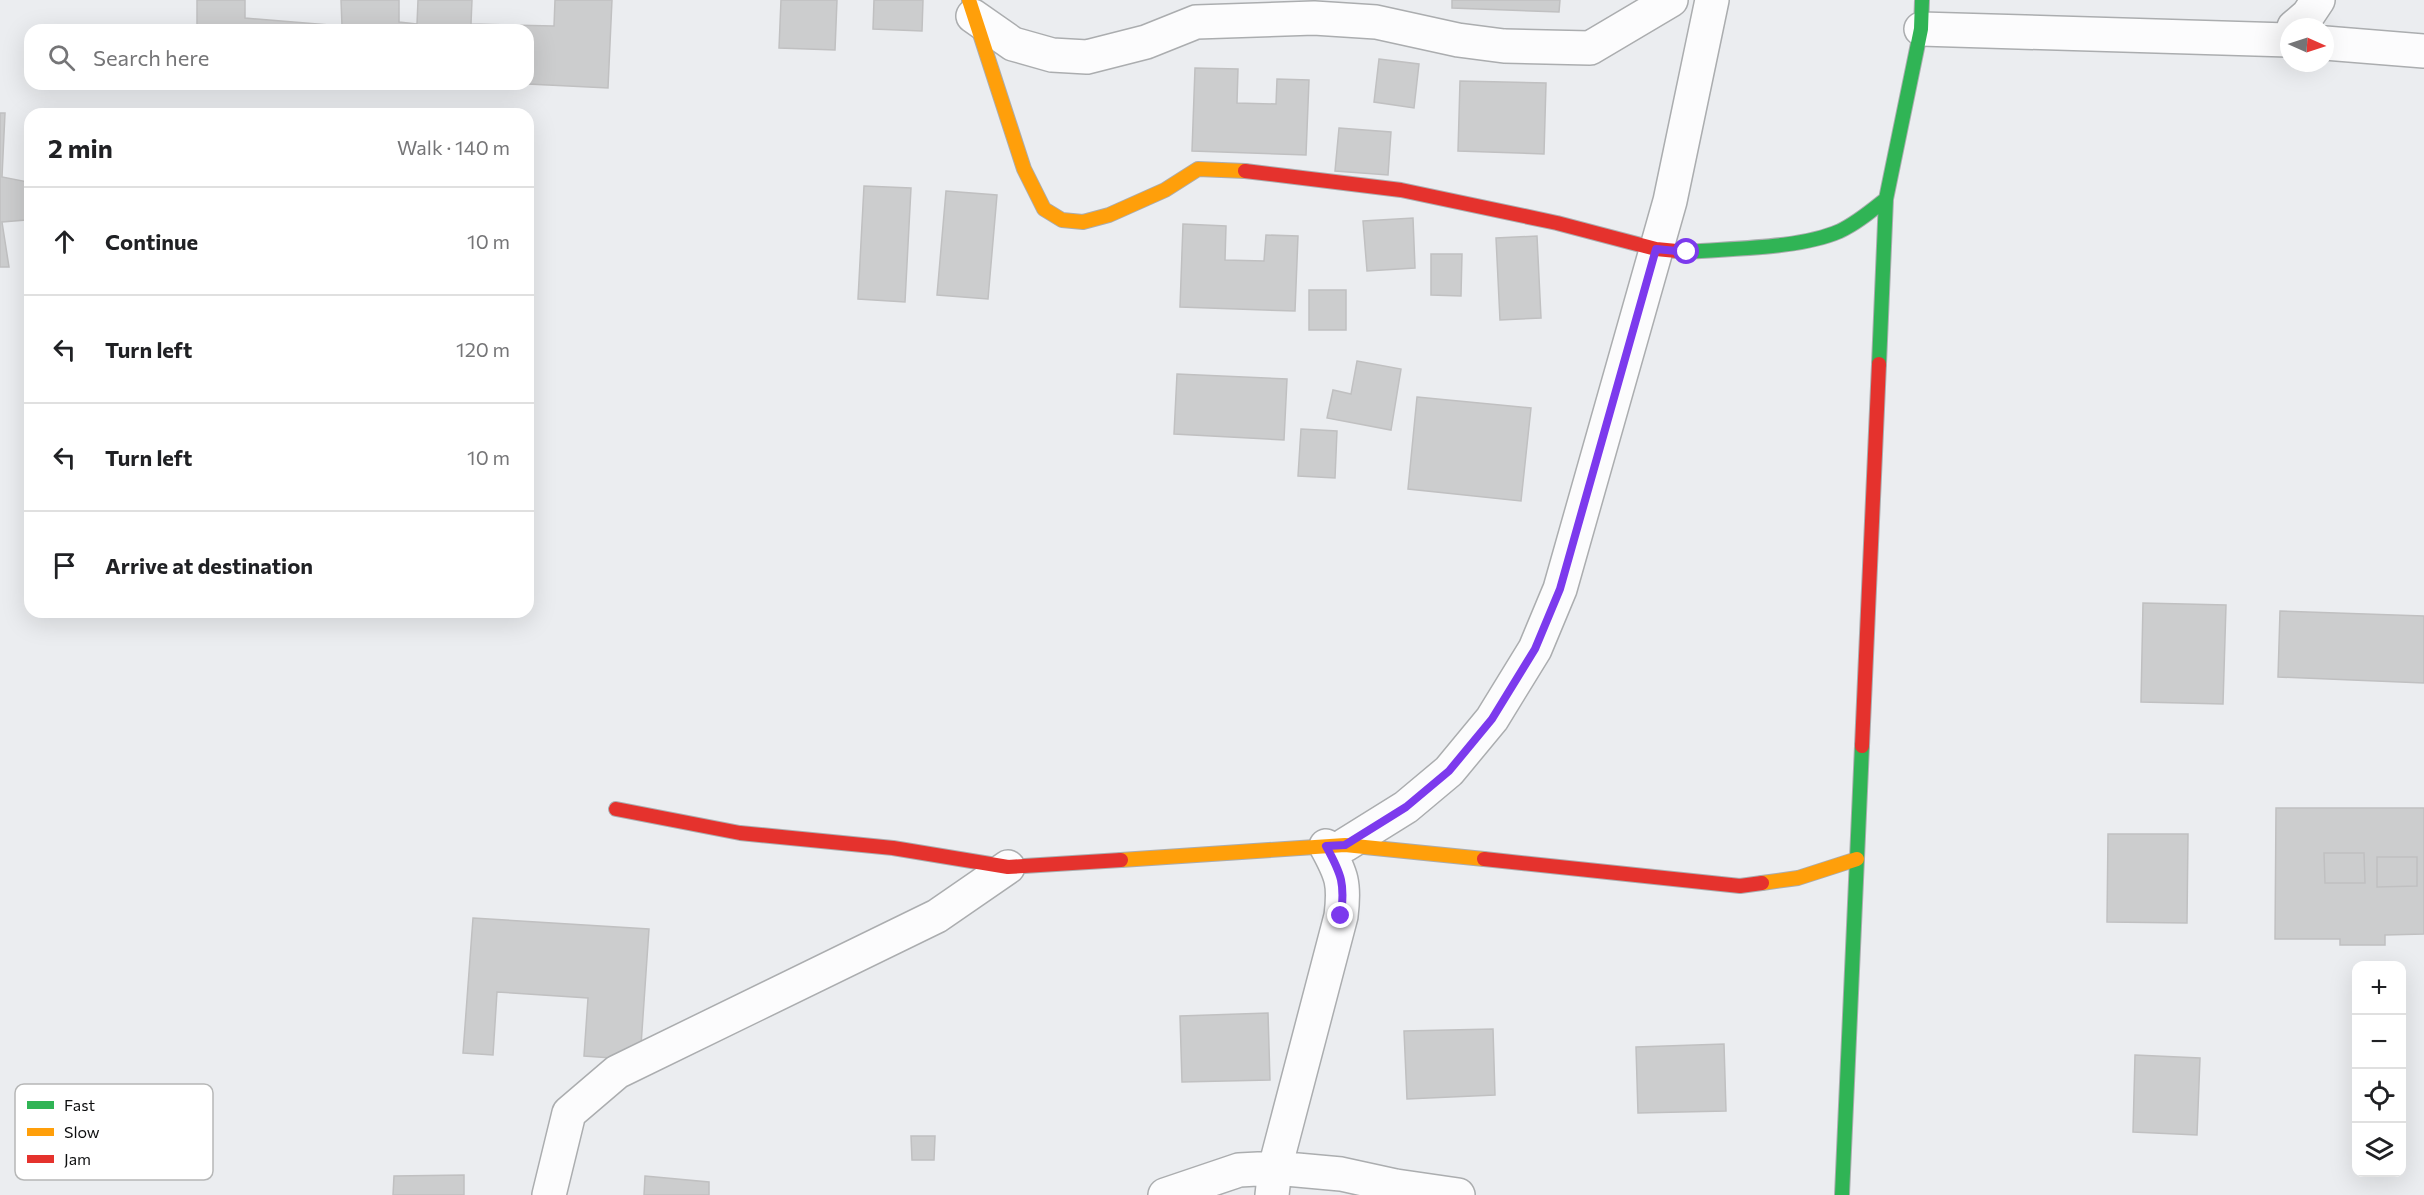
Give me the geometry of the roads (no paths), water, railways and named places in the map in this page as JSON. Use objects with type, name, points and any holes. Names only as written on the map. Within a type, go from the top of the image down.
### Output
[{"type":"street","points":[[971,8],[1013,44],[1052,55],[1087,57],[1146,42],[1196,22],[1314,18],[1376,22],[1458,40],[1504,46],[1590,48],[1671,0]]},
{"type":"street","points":[[1335,845],[1406,807],[1449,771],[1492,719],[1535,649],[1560,589],[1670,201],[1712,0]]},
{"type":"street","points":[[2305,18],[2318,0]]},
{"type":"street","points":[[971,8],[1024,169],[1044,209],[1062,220],[1083,222],[1109,215],[1165,190],[1198,169],[1226,169],[1401,190],[1557,223],[1656,249],[1687,252],[1798,242],[1838,232],[1856,223],[1886,199]]},
{"type":"street","points":[[1842,1195],[1886,199],[1922,14],[2280,34]]},
{"type":"street","points":[[2334,44],[2424,51]]},
{"type":"street","points":[[616,809],[740,833],[893,848],[1008,867],[1335,845],[1740,886],[1798,878],[1857,860]]},
{"type":"street","points":[[1273,1181],[1341,916],[1344,889],[1335,845]]},
{"type":"street","points":[[549,1195],[569,1113],[617,1071],[937,916],[1008,867]]},
{"type":"street","points":[[1166,1195],[1239,1170],[1273,1181],[1341,1174],[1451,1195]]}]
